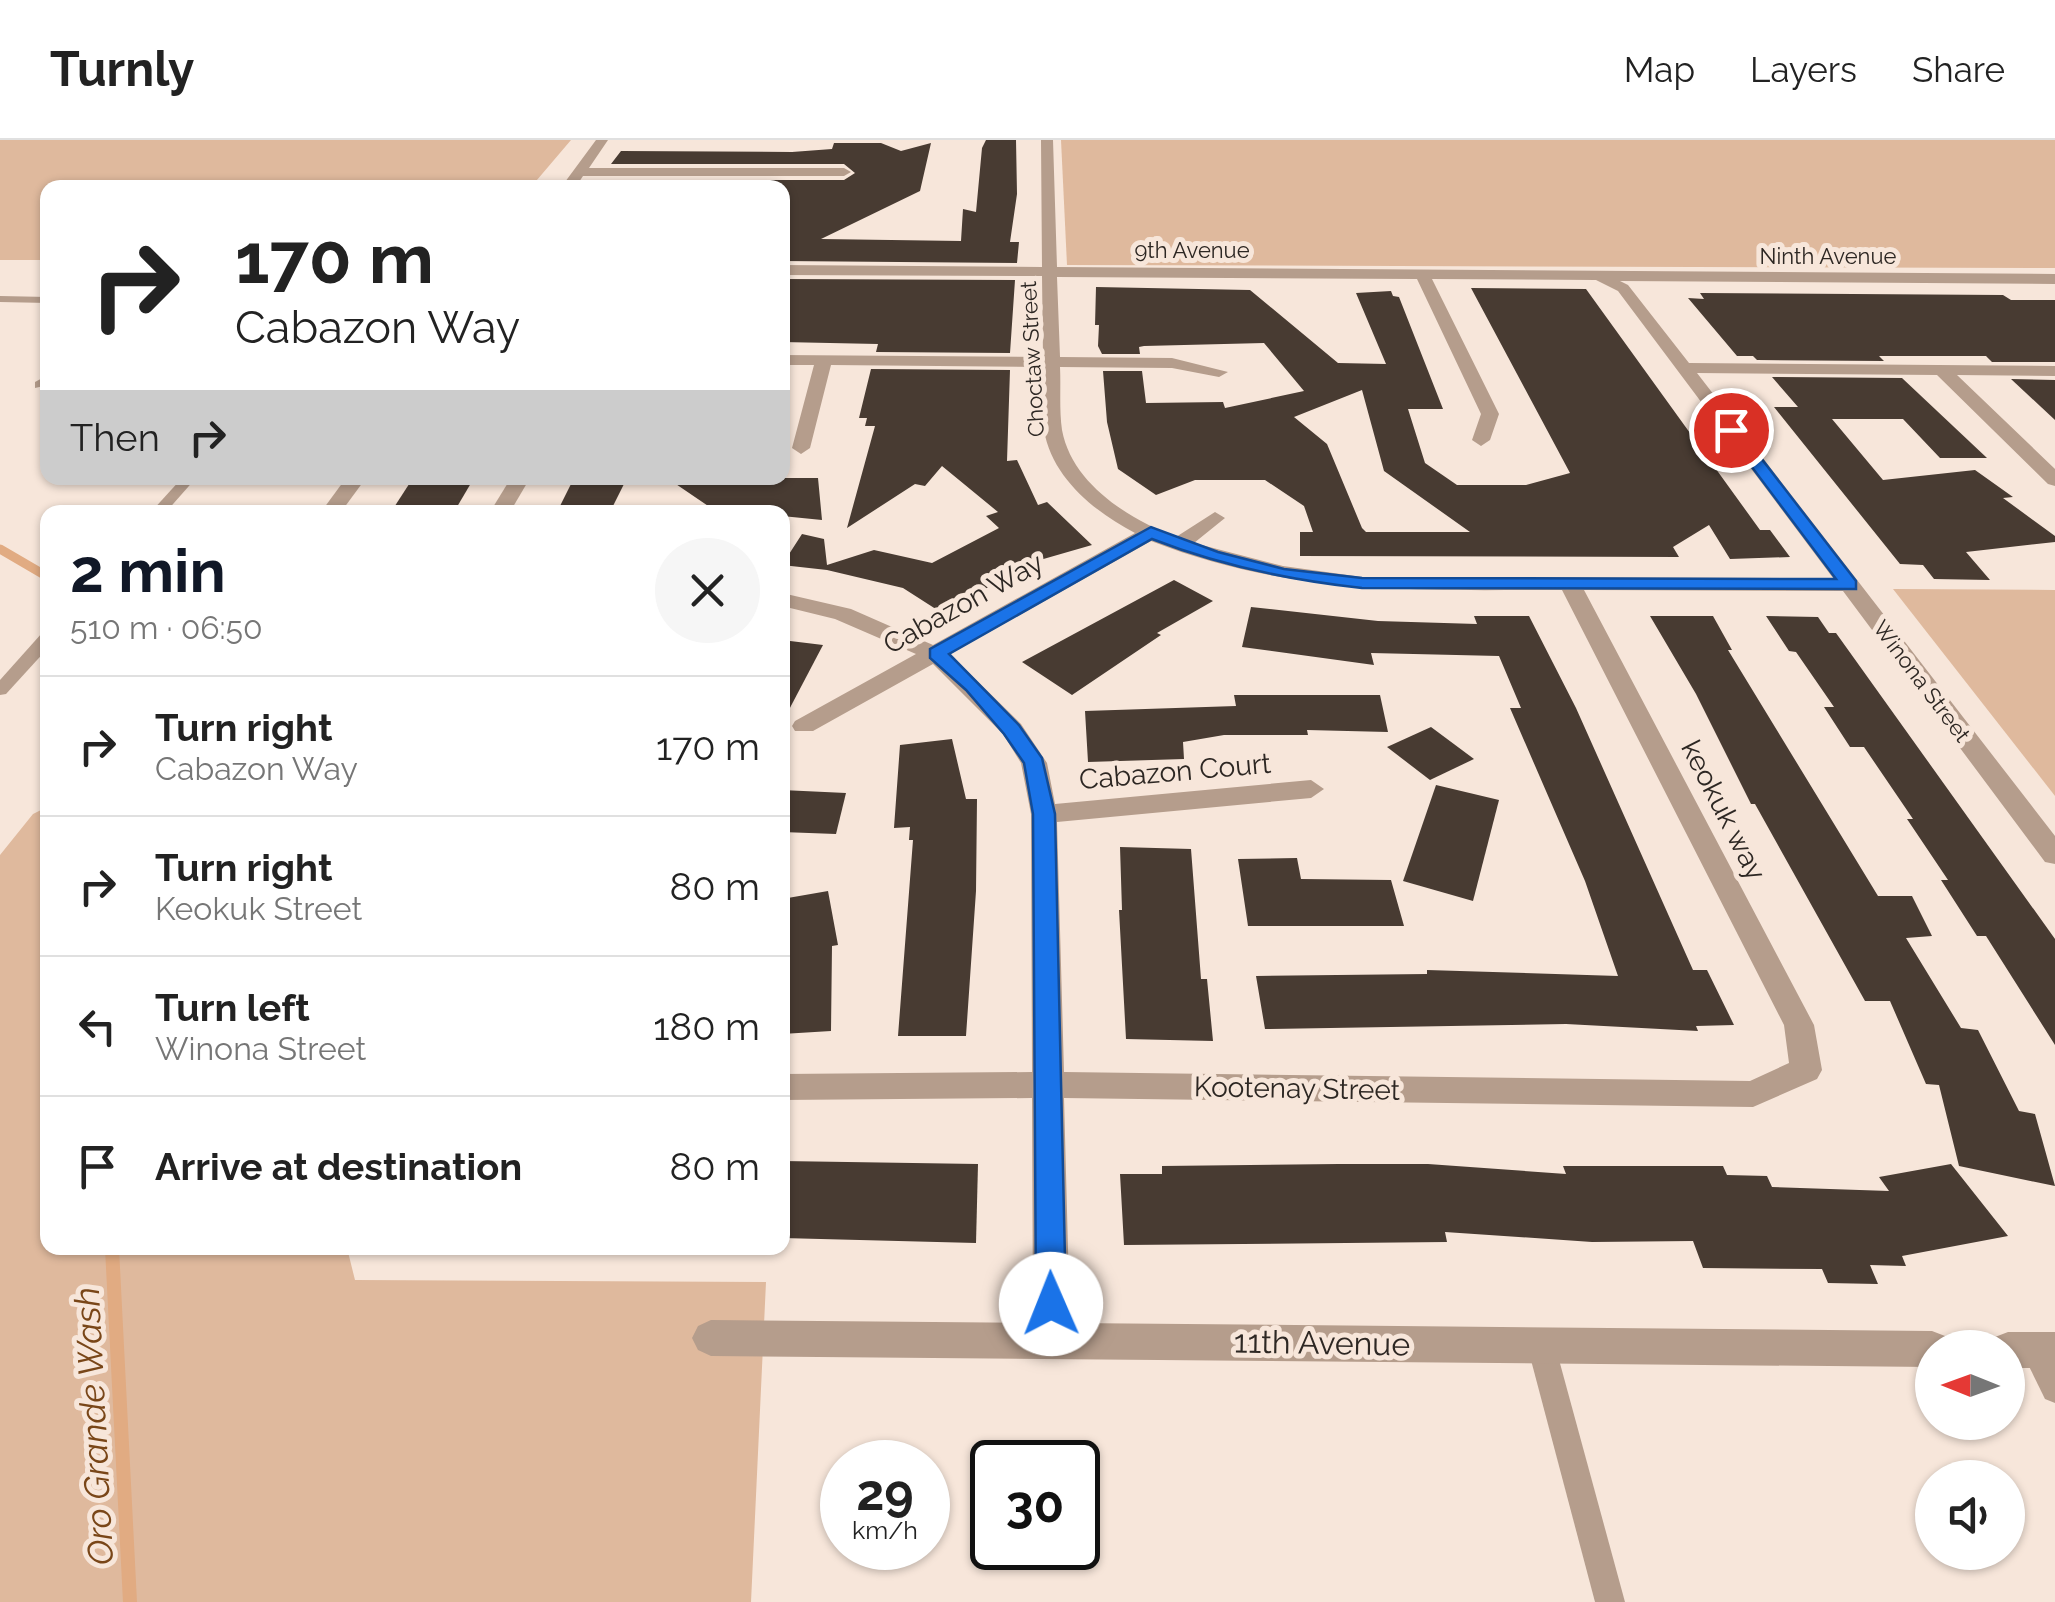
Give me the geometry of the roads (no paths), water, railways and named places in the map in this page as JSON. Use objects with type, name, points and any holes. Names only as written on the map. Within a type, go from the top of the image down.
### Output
[{"type":"street","points":[[574,180],[602,140]]},
{"type":"street","name":"Choctaw Street","points":[[1047,140],[1053,429],[1062,458],[1088,492],[1151,532],[1284,574],[1362,583],[1849,585]]},
{"type":"street","points":[[580,172],[844,172]]},
{"type":"street","name":"9th Avenue","points":[[790,270],[1601,278]]},
{"type":"street","points":[[1422,274],[1490,414],[1481,440]]},
{"type":"street","name":"Ninth Avenue","points":[[1601,278],[2055,279]]},
{"type":"street","name":"Winona Street","points":[[1601,278],[1623,288],[2055,855]]},
{"type":"street","points":[[790,360],[1172,362],[1219,372]]},
{"type":"street","points":[[802,448],[824,360]]},
{"type":"street","points":[[1684,368],[2055,371]]},
{"type":"street","points":[[1941,370],[2055,480]]},
{"type":"street","points":[[1180,544],[1215,518]]},
{"type":"street","name":"Cabazon Way","points":[[804,726],[1151,532]]},
{"type":"street","name":"keokuk way","points":[[1570,585],[1799,1025],[1806,1070]]},
{"type":"street","points":[[790,601],[843,614],[936,654],[973,686],[1034,763],[1044,814],[1052,1340]]},
{"type":"street","name":"Cabazon Court","points":[[1044,814],[1311,789]]},
{"type":"street","name":"Kootenay Street","points":[[790,1088],[1048,1085],[1752,1094],[1806,1070]]},
{"type":"street","name":"11th Avenue","points":[[711,1338],[1915,1349]]},
{"type":"lane","points":[[0,299],[40,300]]},
{"type":"lane","points":[[164,505],[182,485]]},
{"type":"lane","points":[[0,690],[40,646]]},
{"type":"lane","points":[[1541,1345],[1610,1602]]},
{"type":"lane","points":[[2032,1350],[2055,1388]]},
{"type":"waterway","name":"Oro Grande Wash","points":[[0,549],[40,572]]},
{"type":"waterway","name":"Oro Grande Wash","points":[[112,1255],[130,1602]]}]
